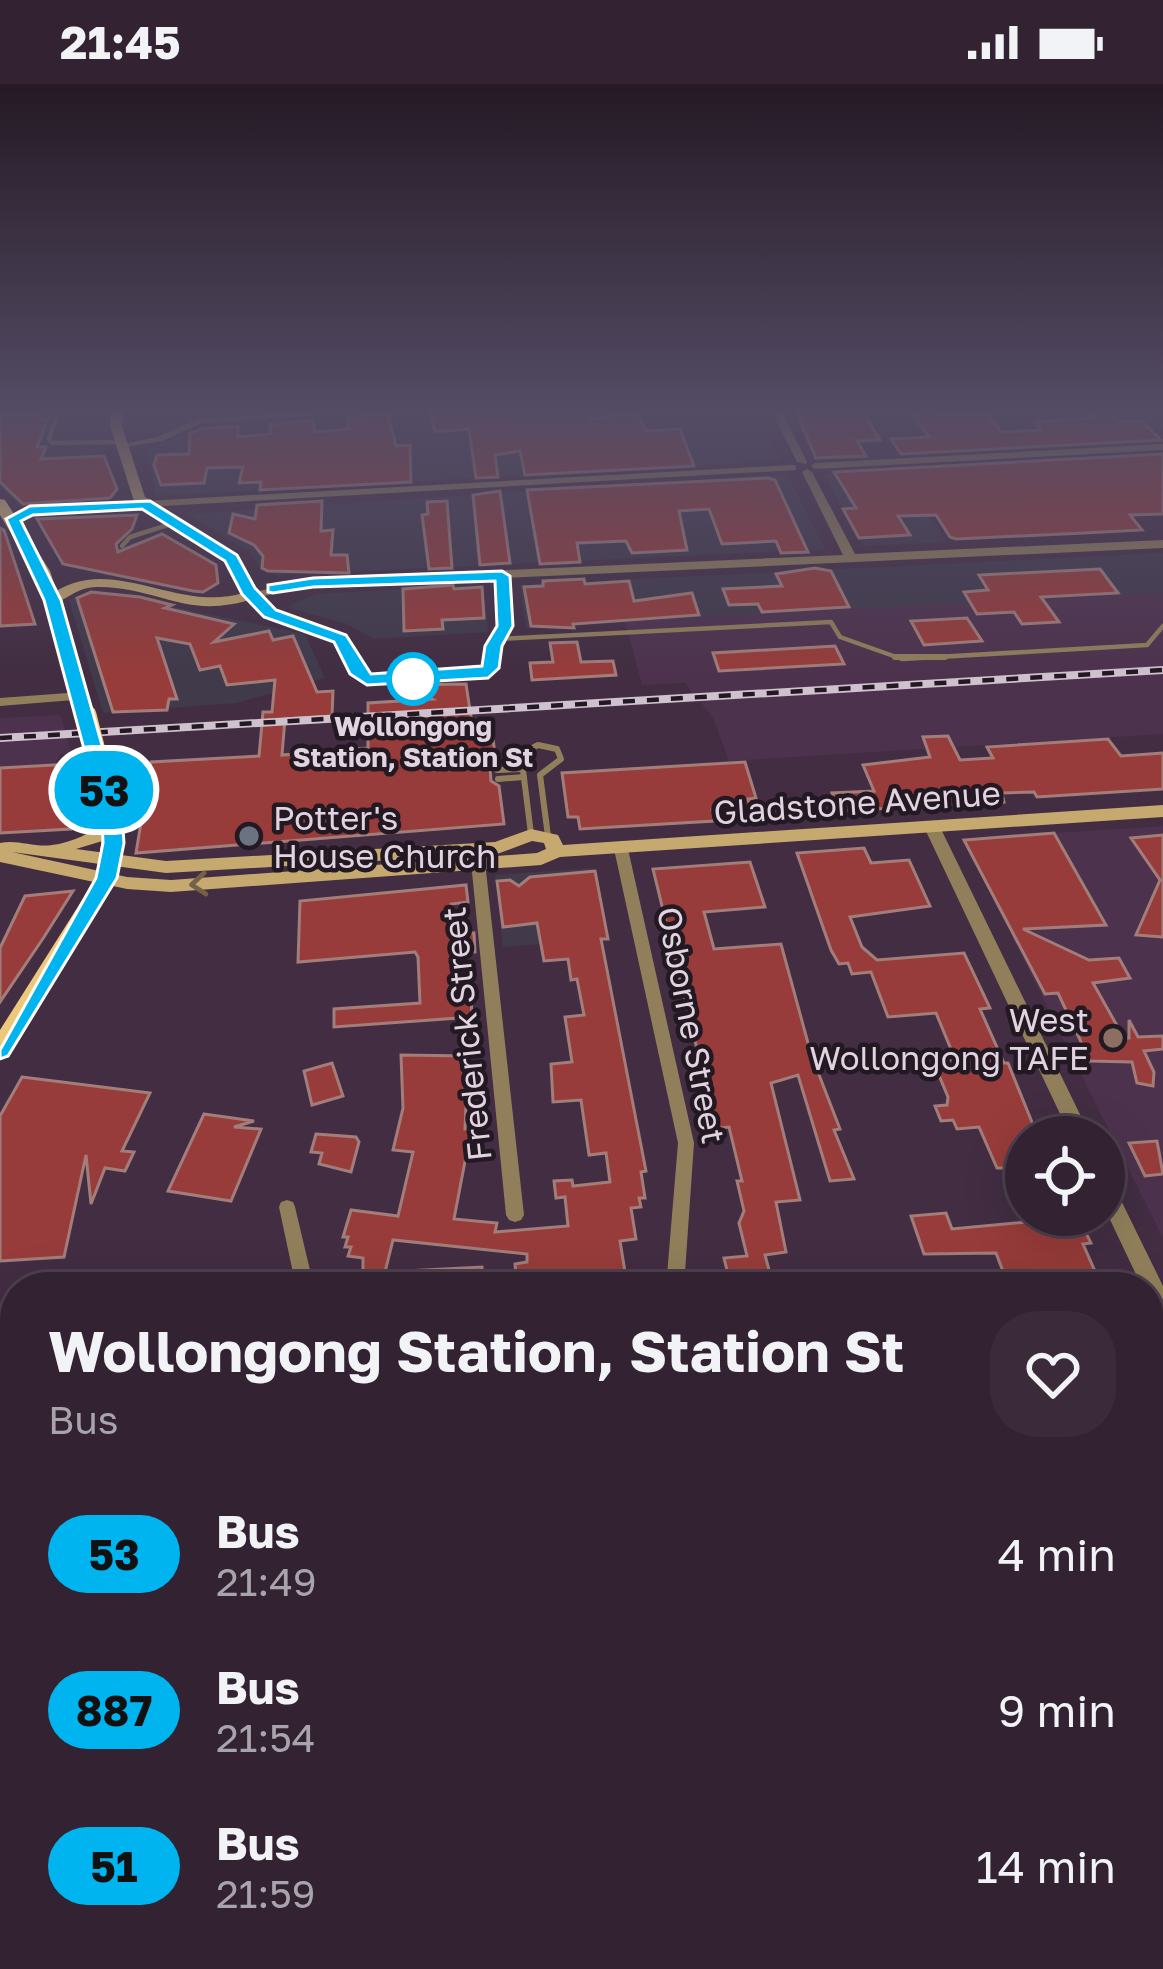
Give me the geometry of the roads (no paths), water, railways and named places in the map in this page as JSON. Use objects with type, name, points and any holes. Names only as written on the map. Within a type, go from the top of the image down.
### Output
[{"type":"main road","points":[[101,507],[116,500]]},
{"type":"main road","points":[[52,600],[73,584],[110,585],[204,604],[251,595],[232,559],[143,500]]},
{"type":"main road","points":[[0,502],[42,571],[112,822],[109,870],[0,1050]]},
{"type":"main road","points":[[13,519],[30,511],[145,504]]},
{"type":"main road","points":[[42,571],[56,577],[95,577],[110,585]]},
{"type":"main road","name":"Gladstone Avenue","points":[[109,870],[171,886],[482,855],[537,845],[621,849],[1163,812]]},
{"type":"main road","points":[[0,852],[49,850],[95,839],[112,822]]},
{"type":"main road","points":[[49,850],[109,870]]},
{"type":"main road","points":[[0,852],[109,870]]},
{"type":"street","points":[[145,504],[223,500]]},
{"type":"street","points":[[170,520],[180,507],[223,500]]},
{"type":"street","points":[[821,500],[851,559]]},
{"type":"street","points":[[251,595],[304,583],[1163,544]]},
{"type":"street","points":[[251,595],[275,616],[340,639],[356,670],[367,680],[478,675],[490,668],[505,626],[502,576]]},
{"type":"street","points":[[0,702],[83,706]]},
{"type":"street","points":[[932,827],[1071,1116]]},
{"type":"street","name":"Osborne Street","points":[[621,849],[686,1143],[676,1272]]},
{"type":"street","name":"Frederick Street","points":[[482,855],[515,1215]]},
{"type":"street","points":[[287,1207],[302,1272]]},
{"type":"street","points":[[1125,1230],[1145,1272]]},
{"type":"lane","points":[[122,546],[130,537],[170,520]]},
{"type":"lane","points":[[121,527],[130,537]]},
{"type":"lane","points":[[497,639],[831,622],[840,637],[902,659],[1147,645],[1163,626]]},
{"type":"lane","points":[[551,746],[560,754],[560,761],[540,775],[537,845],[520,754],[529,747],[551,746]]},
{"type":"lane","points":[[498,775],[523,773]]},
{"type":"railway","points":[[0,738],[1163,670]]},
{"type":"place","name":"Wollongong Station, Station St","points":[[413,679]]},
{"type":"place","name":"Potter's House Church","points":[[249,836]]},
{"type":"place","name":"West Wollongong TAFE","points":[[1113,1038]]}]
